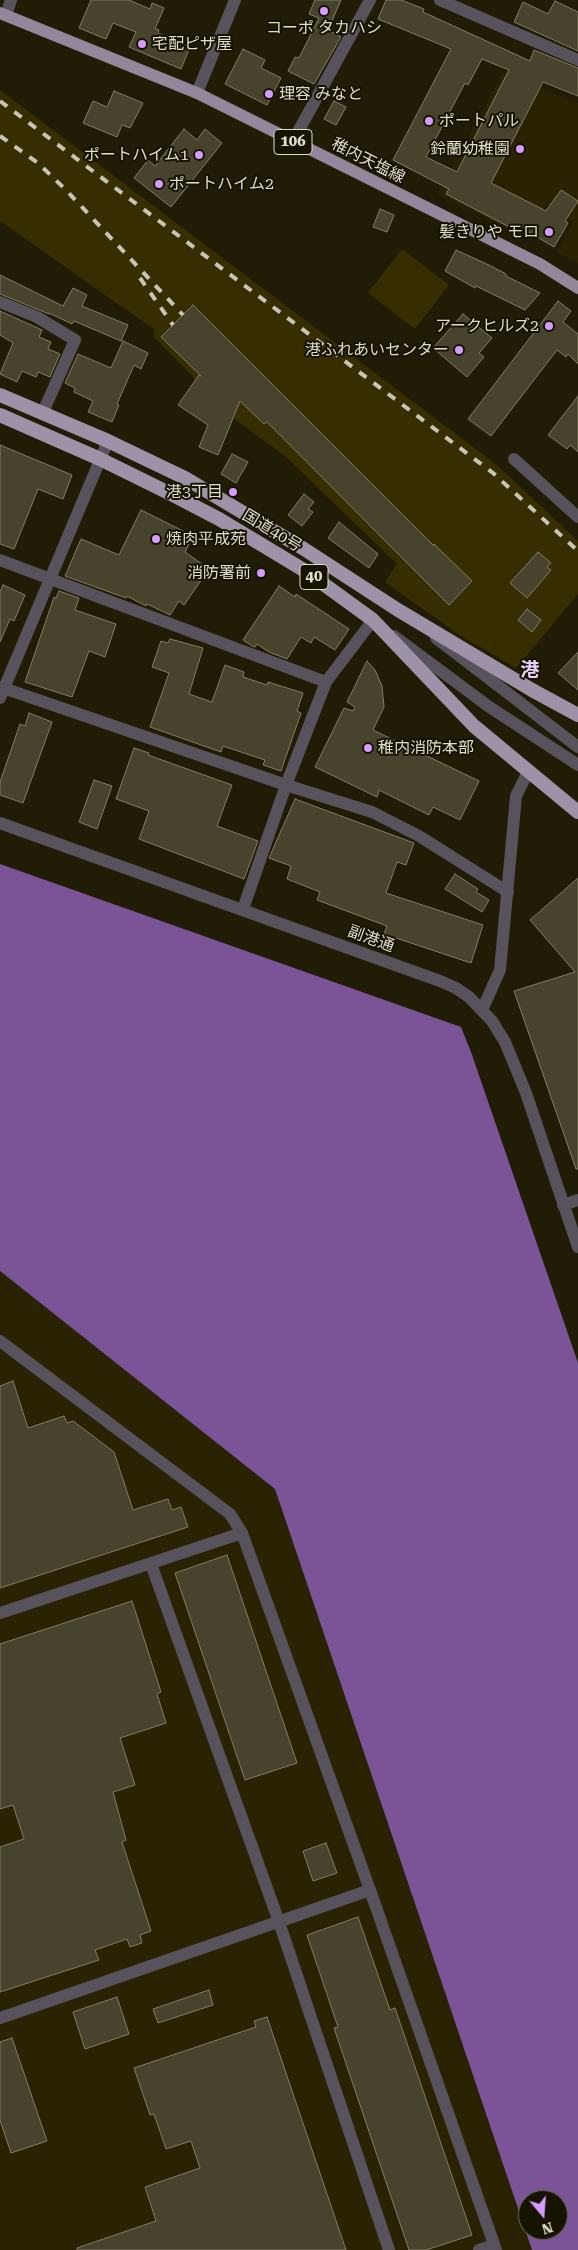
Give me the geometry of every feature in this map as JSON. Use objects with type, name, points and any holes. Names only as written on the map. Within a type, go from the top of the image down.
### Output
[{"type":"highway","name":"国道40号","points":[[0,395],[108,440],[184,478],[304,548],[398,610],[532,690],[578,715]]},
{"type":"highway","name":"国道40号","points":[[0,415],[100,458],[219,519],[307,572],[373,620],[474,726],[578,812]]},
{"type":"main road","name":"稚内天塩線","points":[[3,14],[197,93],[540,264],[578,288]]},
{"type":"street","points":[[3,14],[11,0]]},
{"type":"street","points":[[197,93],[234,0]]},
{"type":"street","points":[[293,141],[370,0]]},
{"type":"street","points":[[440,0],[578,60]]},
{"type":"street","points":[[0,302],[37,318],[75,340],[43,412]]},
{"type":"street","points":[[108,440],[1,691],[372,812],[419,836],[508,892]]},
{"type":"street","points":[[514,459],[578,517]]},
{"type":"street","points":[[0,560],[326,682]]},
{"type":"street","points":[[398,610],[578,747]]},
{"type":"street","points":[[243,909],[286,785],[326,682],[373,620],[488,706],[578,765]]},
{"type":"street","points":[[482,1010],[500,970],[516,796],[528,772]]},
{"type":"street","name":"副港通","points":[[0,822],[456,988],[492,1021],[514,1063],[578,1247]]},
{"type":"street","points":[[564,1205],[578,1200]]},
{"type":"street","points":[[0,1341],[230,1514],[242,1534],[370,1890],[495,2247],[479,2250]]},
{"type":"street","points":[[0,1613],[242,1534]]},
{"type":"street","points":[[151,1564],[279,1922],[389,2250]]},
{"type":"street","points":[[0,2018],[370,1890]]},
{"type":"shaded area","name":"鈴蘭幼稚園","points":[[503,73],[578,103],[578,263],[557,252],[574,222],[546,203],[526,237],[438,194]]},
{"type":"shaded area","points":[[0,90],[497,465],[578,541],[578,594],[516,668],[461,636],[385,582],[397,564],[286,457],[233,418],[153,336],[155,330],[0,221]]},
{"type":"shaded area","points":[[402,249],[449,285],[415,329],[368,293]]},
{"type":"shaded area","points":[[0,864],[461,1027],[578,1363],[578,2250],[532,2250],[529,2240],[568,2240],[568,2190],[518,2190],[518,2209],[275,1489],[0,1271]]},
{"type":"shaded area","points":[[0,1271],[275,1489],[518,2209],[518,2240],[529,2240],[532,2250],[0,2250]]},
{"type":"building","points":[[91,0],[129,0],[150,9],[152,3],[164,8],[155,29],[159,30],[158,33],[190,47],[181,69],[129,47],[136,32],[113,23],[106,39],[79,28]]},
{"type":"building","points":[[315,0],[341,0],[328,30],[341,37],[314,84],[288,71],[295,57],[299,58],[319,18],[309,14]]},
{"type":"building","points":[[386,0],[401,0],[424,9],[423,12],[530,61],[534,50],[578,68],[578,96],[543,82],[491,183],[546,211],[561,190],[578,201],[565,221],[568,223],[554,247],[517,225],[515,230],[446,194],[449,189],[393,160],[451,49],[378,19]],"holes":[[[482,59],[509,70],[457,172],[426,157],[465,83],[468,85]]]},
{"type":"building","points":[[555,1],[578,12],[578,51],[514,22],[523,2],[548,14]]},
{"type":"building","points":[[243,49],[265,60],[261,68],[281,78],[267,105],[225,84]]},
{"type":"building","points":[[114,91],[143,103],[130,128],[122,125],[117,137],[83,123],[93,101],[107,107]]},
{"type":"building","points":[[334,101],[346,107],[336,125],[324,119]]},
{"type":"building","points":[[184,129],[197,140],[205,129],[222,143],[171,207],[134,178],[148,160],[155,166]]},
{"type":"building","points":[[380,209],[394,215],[387,232],[373,227]]},
{"type":"building","points":[[456,250],[491,266],[506,274],[506,276],[540,293],[525,310],[476,286],[475,288],[445,271]]},
{"type":"building","points":[[0,275],[63,306],[73,288],[87,295],[82,306],[128,325],[121,341],[74,321],[72,324],[0,294]]},
{"type":"building","points":[[558,301],[571,311],[563,322],[578,334],[578,364],[568,354],[566,357],[557,350],[491,436],[468,419]]},
{"type":"building","points":[[193,305],[433,545],[472,581],[449,605],[267,422],[264,424],[240,401],[218,455],[199,447],[208,425],[178,405],[199,375],[201,376],[161,337]]},
{"type":"building","points":[[0,311],[42,330],[39,337],[51,342],[48,349],[60,354],[50,377],[38,372],[36,377],[22,371],[17,382],[0,374],[13,343],[0,335]]},
{"type":"building","name":"港ふれあいセンター","points":[[463,314],[492,338],[479,353],[484,357],[467,377],[433,348]]},
{"type":"building","points":[[123,341],[148,353],[141,369],[134,365],[117,404],[119,405],[112,422],[88,412],[93,401],[74,392],[75,388],[65,383],[78,354],[111,368]]},
{"type":"building","points":[[578,396],[578,452],[570,445],[567,449],[548,435]]},
{"type":"building","points":[[0,445],[72,475],[63,499],[38,489],[14,549],[0,544]]},
{"type":"building","points":[[232,454],[248,462],[236,483],[221,474]]},
{"type":"building","points":[[304,494],[314,502],[308,509],[313,512],[302,526],[288,515]]},
{"type":"building","points":[[141,510],[187,533],[182,541],[189,544],[185,552],[209,569],[184,605],[179,601],[170,615],[127,596],[126,598],[65,576],[81,539],[119,555]]},
{"type":"building","points":[[339,522],[378,554],[369,568],[328,538]]},
{"type":"building","points":[[538,552],[551,563],[547,567],[551,570],[527,598],[510,583]]},
{"type":"building","points":[[3,585],[25,595],[14,621],[10,619],[0,642],[0,592]]},
{"type":"building","points":[[279,586],[295,597],[296,594],[349,629],[335,650],[314,637],[311,643],[301,637],[287,659],[269,652],[257,644],[255,647],[252,646],[243,640]]},
{"type":"building","points":[[59,591],[79,598],[75,610],[116,624],[105,657],[89,651],[72,697],[25,682],[54,597],[56,598]]},
{"type":"building","points":[[527,609],[541,620],[532,632],[518,620]]},
{"type":"building","points":[[170,639],[203,648],[189,694],[212,702],[225,665],[244,672],[243,677],[267,685],[268,682],[303,693],[297,711],[301,713],[281,771],[263,765],[265,760],[223,746],[221,752],[150,727],[169,673],[152,667],[161,641],[168,643]]},
{"type":"building","points":[[578,652],[578,690],[558,673]]},
{"type":"building","name":"稚内消防本部","points":[[367,661],[375,670],[382,686],[384,707],[373,730],[479,781],[460,820],[433,807],[429,815],[379,790],[377,797],[315,767],[344,708],[353,711],[355,707],[347,702]]},
{"type":"building","points":[[29,713],[52,722],[23,803],[0,795],[0,782],[20,724],[25,726]]},
{"type":"building","points":[[134,748],[149,753],[148,755],[232,785],[217,826],[258,841],[244,879],[139,839],[149,811],[116,799]]},
{"type":"building","points":[[94,780],[112,786],[97,829],[79,822]]},
{"type":"building","points":[[295,799],[414,843],[406,865],[397,862],[386,893],[483,925],[471,963],[384,934],[387,926],[317,900],[320,892],[287,879],[291,866],[269,858]]},
{"type":"building","points":[[455,874],[478,889],[476,892],[489,900],[482,912],[445,889]]},
{"type":"building","points":[[578,878],[578,1169],[576,1169],[514,991],[575,972],[530,920]]},
{"type":"building","points":[[13,1381],[28,1428],[64,1416],[67,1423],[73,1421],[114,1452],[133,1510],[168,1499],[172,1510],[181,1507],[188,1527],[0,1588],[0,1386]]},
{"type":"building","points":[[227,1555],[297,1763],[245,1780],[175,1573]]},
{"type":"building","points":[[132,1601],[161,1692],[157,1694],[166,1723],[120,1738],[135,1785],[113,1792],[126,1840],[122,1842],[151,1931],[140,1935],[142,1943],[130,1947],[127,1939],[95,1950],[99,1960],[0,1992],[0,1847],[24,1839],[13,1805],[0,1809],[0,1644]]},
{"type":"building","points":[[326,1843],[337,1873],[313,1881],[303,1851]]},
{"type":"building","points":[[358,1917],[390,2010],[395,2008],[472,2235],[426,2250],[409,2250],[334,2028],[338,2027],[307,1935]]},
{"type":"building","points":[[209,1990],[213,2005],[158,2023],[153,2009]]},
{"type":"building","points":[[117,1997],[129,2034],[85,2049],[73,2012]]},
{"type":"building","points":[[267,2017],[346,2250],[77,2250],[77,2248],[156,2221],[145,2187],[200,2168],[191,2141],[166,2149],[154,2114],[150,2115],[134,2068],[256,2027],[254,2021]]},
{"type":"building","points":[[12,2038],[47,2141],[11,2153],[0,2120],[0,2042]]},
{"type":"railway","points":[[0,101],[493,473],[578,551]]},
{"type":"railway","points":[[0,136],[38,163],[66,190],[183,315]]},
{"type":"railway","points":[[140,278],[173,325]]},
{"type":"place","name":"コーポ タカハシ","points":[[324,11]]},
{"type":"place","name":"宅配ピザ屋","points":[[142,44]]},
{"type":"place","name":"理容 みなと","points":[[269,94]]},
{"type":"place","name":"ポートパル","points":[[429,121]]},
{"type":"place","name":"鈴蘭幼稚園","points":[[520,149]]},
{"type":"place","name":"ポートハイム1","points":[[199,155]]},
{"type":"place","name":"ポートハイム2","points":[[159,184]]},
{"type":"place","name":"髪きりや モロ","points":[[549,232]]},
{"type":"place","name":"アークヒルズ2","points":[[549,326]]},
{"type":"place","name":"港ふれあいセンター","points":[[459,350]]},
{"type":"place","name":"港3丁目","points":[[233,492]]},
{"type":"place","name":"焼肉平成苑","points":[[156,539]]},
{"type":"place","name":"消防署前","points":[[261,573]]},
{"type":"place","name":"稚内消防本部","points":[[368,748]]},
{"type":"district","name":"港","points":[[530,670]]}]
